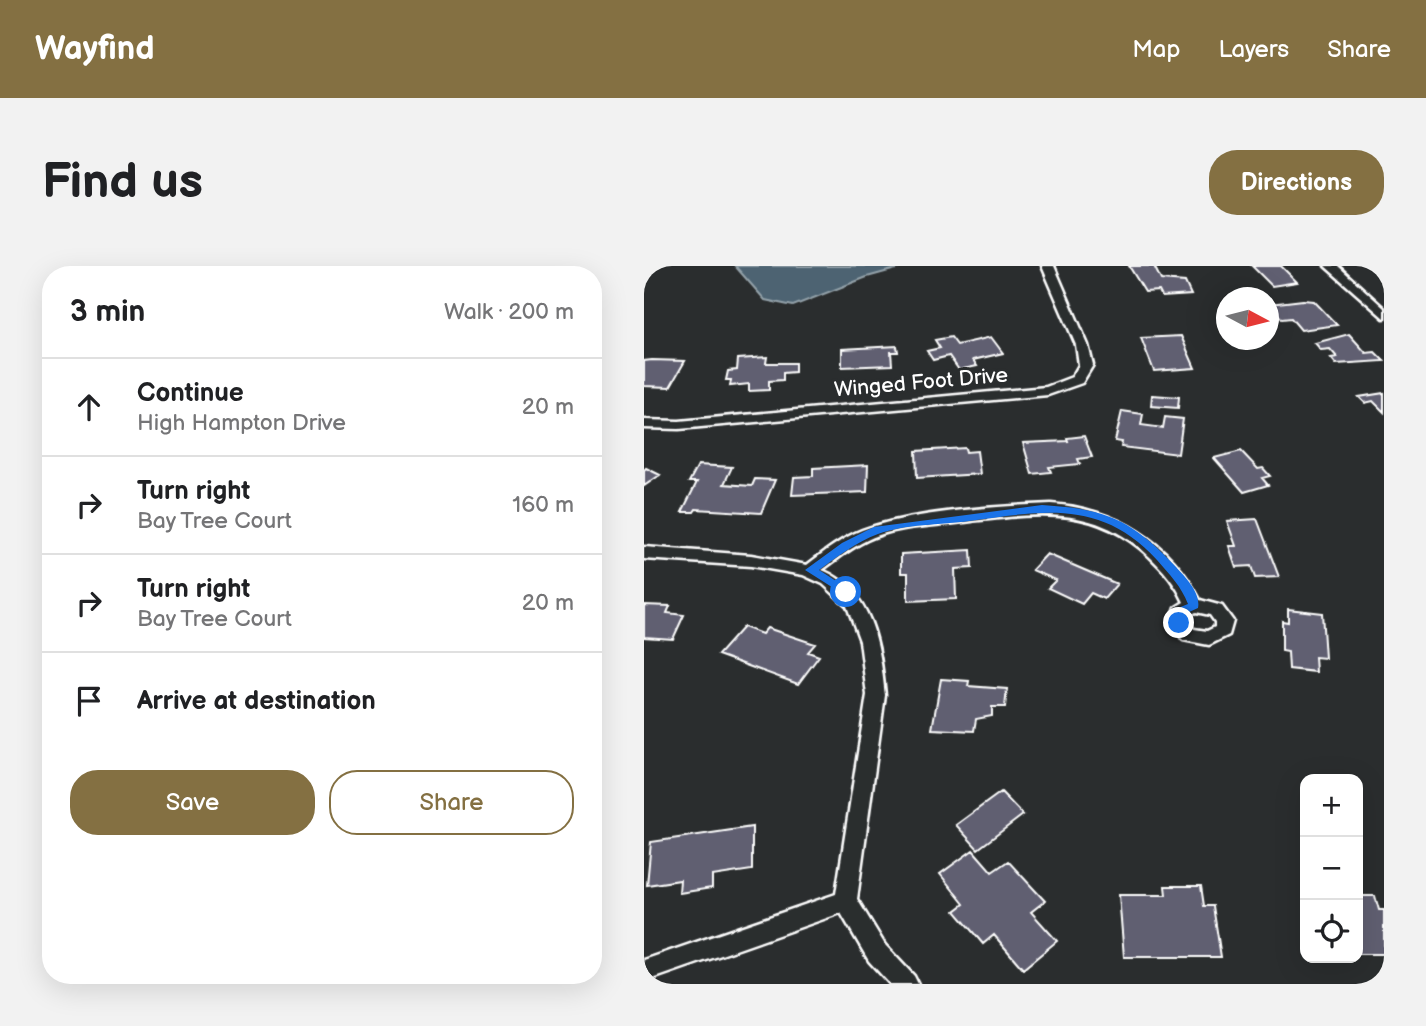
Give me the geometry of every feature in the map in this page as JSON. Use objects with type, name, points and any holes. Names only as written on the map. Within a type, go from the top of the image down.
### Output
[{"type":"street","name":"Winged Foot Drive","points":[[644,424],[692,424],[1038,392],[1068,384],[1077,380],[1086,365],[1082,345],[1048,266]]},
{"type":"street","points":[[1331,266],[1384,314]]},
{"type":"street","points":[[811,570],[845,546],[878,530],[1042,508],[1084,510],[1122,524],[1150,545],[1186,584],[1194,606]]},
{"type":"street","points":[[644,553],[778,564],[811,570],[846,592],[862,621],[873,663],[876,695],[846,901],[877,953],[906,984]]},
{"type":"street","points":[[644,971],[846,901]]},
{"type":"water","points":[[735,266],[907,266],[867,277],[793,306],[765,300]]},
{"type":"building","points":[[1129,266],[1154,266],[1161,280],[1185,282],[1191,295],[1162,297],[1159,291],[1145,292]]},
{"type":"building","points":[[1252,266],[1281,266],[1297,282],[1272,286]]},
{"type":"building","points":[[1314,301],[1337,325],[1301,330],[1291,318],[1282,319],[1279,316],[1279,303]]},
{"type":"building","points":[[1349,334],[1366,353],[1375,352],[1384,361],[1336,364],[1331,358],[1337,357],[1330,349],[1321,350],[1315,343]]},
{"type":"building","points":[[1181,336],[1195,368],[1154,371],[1141,338]]},
{"type":"building","points":[[951,337],[957,345],[991,337],[1003,353],[973,360],[977,366],[959,370],[949,356],[933,360],[927,351],[940,348],[935,340]]},
{"type":"building","points":[[897,346],[898,352],[891,352],[892,365],[842,367],[842,349]]},
{"type":"building","points":[[767,357],[766,363],[795,363],[795,372],[783,373],[783,380],[769,381],[769,390],[749,391],[749,384],[730,386],[731,380],[726,380],[728,371],[737,370],[738,359]]},
{"type":"building","points":[[644,361],[685,361],[670,387],[644,386]]},
{"type":"building","points":[[1384,393],[1384,412],[1373,401],[1365,403],[1359,397]]},
{"type":"building","points":[[1152,395],[1179,397],[1178,408],[1151,406]]},
{"type":"building","points":[[1122,411],[1143,414],[1141,425],[1163,428],[1165,417],[1183,419],[1178,454],[1121,447],[1122,442],[1115,441]]},
{"type":"building","points":[[1084,436],[1092,457],[1078,459],[1080,464],[1049,467],[1051,472],[1032,474],[1023,443],[1068,441],[1067,438]]},
{"type":"building","points":[[965,448],[966,452],[977,451],[980,474],[917,478],[916,451]]},
{"type":"building","points":[[1241,451],[1258,469],[1263,468],[1270,476],[1262,478],[1268,485],[1244,492],[1214,458]]},
{"type":"building","points":[[698,465],[732,467],[724,484],[752,486],[755,479],[775,480],[761,513],[696,509],[694,512],[682,512],[697,482],[689,482]]},
{"type":"building","points":[[868,465],[867,492],[792,495],[794,477],[813,476],[813,468]]},
{"type":"building","points":[[646,468],[660,475],[644,486],[644,470]]},
{"type":"building","points":[[1257,519],[1279,577],[1255,578],[1251,566],[1236,567],[1229,546],[1236,546],[1227,521]]},
{"type":"building","points":[[971,550],[972,568],[955,569],[956,599],[908,601],[908,573],[901,573],[901,554]]},
{"type":"building","points":[[1047,554],[1117,584],[1104,599],[1091,593],[1082,604],[1048,588],[1056,580],[1032,570]]},
{"type":"building","points":[[644,605],[670,606],[667,613],[684,615],[673,639],[644,637]]},
{"type":"building","points":[[1288,609],[1322,613],[1325,658],[1315,657],[1316,672],[1289,669],[1288,652],[1282,651],[1282,621],[1288,622]]},
{"type":"building","points":[[743,627],[762,634],[767,628],[815,644],[808,652],[819,656],[798,684],[718,655]]},
{"type":"building","points":[[941,679],[969,681],[968,686],[1007,689],[1005,707],[992,707],[992,716],[976,719],[974,731],[932,729]]},
{"type":"building","points":[[1001,792],[1023,815],[978,849],[956,825]]},
{"type":"building","points":[[752,827],[752,870],[712,876],[712,888],[679,893],[680,880],[647,885],[651,842]]},
{"type":"building","points":[[973,850],[992,872],[1008,861],[1045,901],[1031,912],[1057,941],[1023,969],[994,935],[983,944],[955,911],[964,904],[940,874]]},
{"type":"building","points":[[1165,886],[1201,886],[1204,906],[1213,906],[1221,957],[1124,957],[1119,895],[1166,895]]},
{"type":"building","points":[[1363,896],[1375,896],[1379,910],[1384,910],[1384,954],[1363,954]]},
{"type":"route","points":[[846,592],[811,570],[845,546],[878,530],[1042,508],[1084,510],[1122,524],[1150,545],[1186,584],[1194,606],[1182,611],[1179,623]]}]
